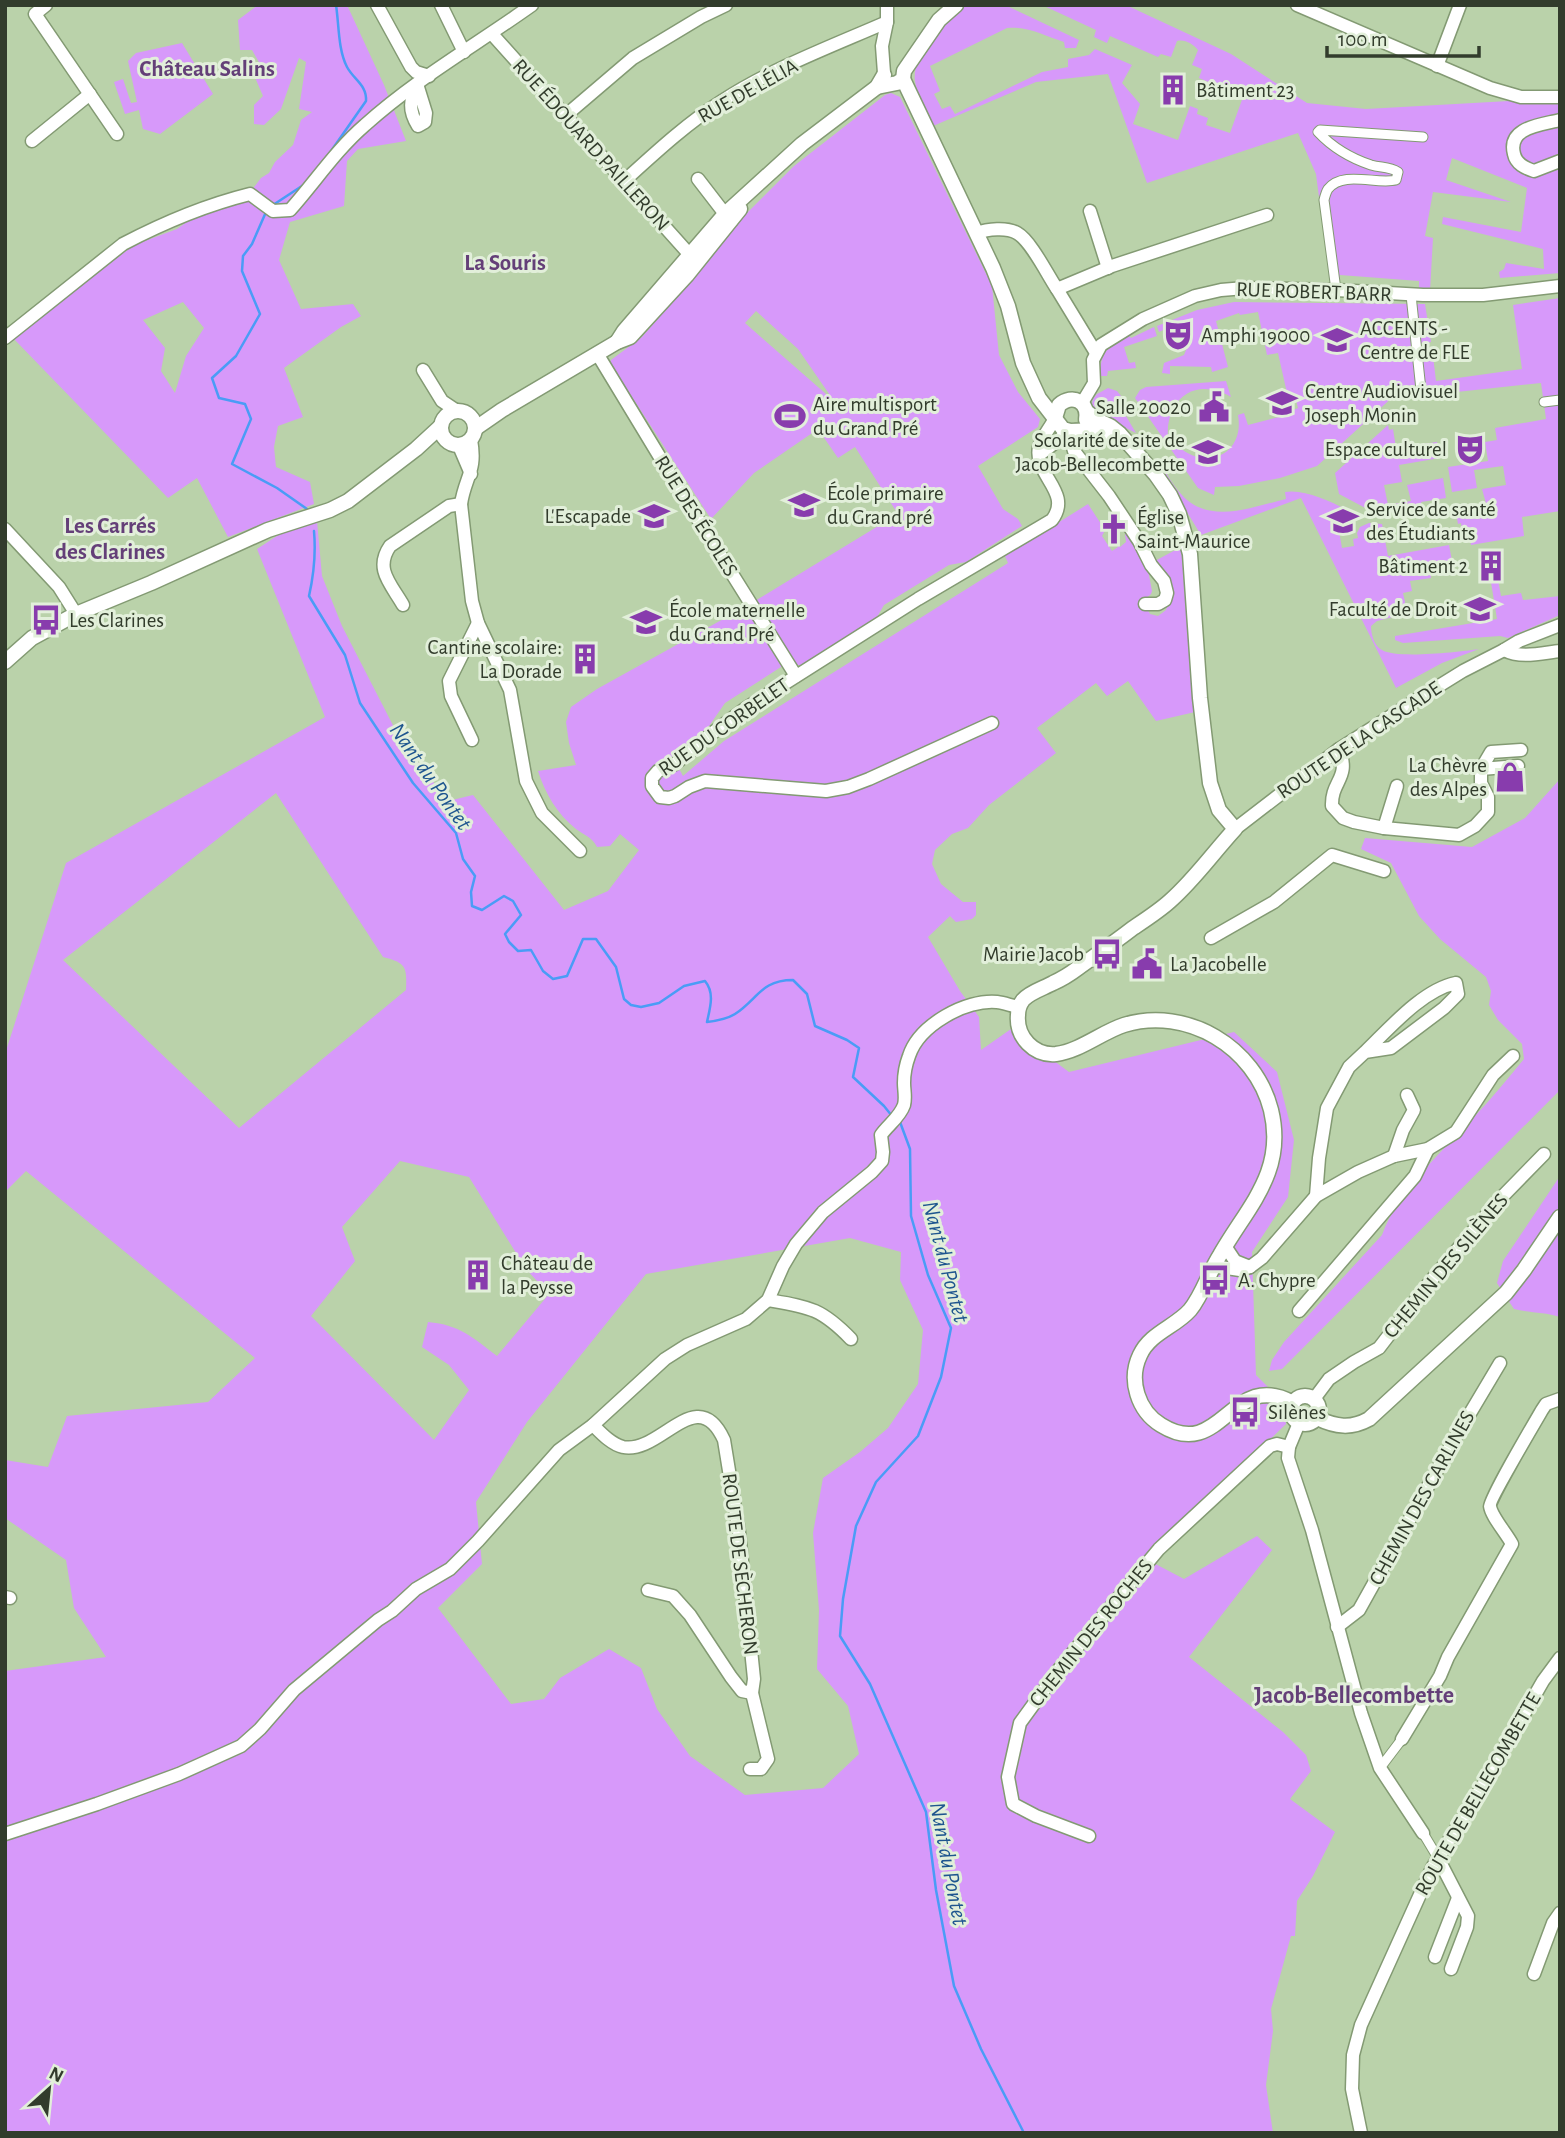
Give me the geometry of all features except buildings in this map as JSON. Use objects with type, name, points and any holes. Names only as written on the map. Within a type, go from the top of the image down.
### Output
[{"type":"street","points":[[377,5],[411,67],[416,72],[429,76]]},
{"type":"street","points":[[441,5],[464,52]]},
{"type":"street","points":[[5,338],[123,244],[200,209],[250,194],[267,208],[290,210],[363,127],[398,97],[532,5]]},
{"type":"street","points":[[565,116],[634,58],[726,5]]},
{"type":"street","points":[[887,5],[882,46],[977,233],[1008,306],[1027,374],[1042,403],[1063,429],[1099,430],[1129,446]]},
{"type":"street","points":[[617,342],[690,255],[753,190],[802,144],[894,74],[939,20],[956,5]]},
{"type":"street","points":[[1297,5],[1490,88],[1521,97],[1560,97]]},
{"type":"street","points":[[1437,66],[1460,5]]},
{"type":"street","points":[[41,10],[90,94],[117,134]]},
{"type":"street","name":"RUE DE LÉLIA","points":[[623,182],[672,136],[724,100],[773,73],[887,22]]},
{"type":"street","name":"RUE ÉDOUARD PAILLERON","points":[[492,34],[690,255]]},
{"type":"street","points":[[32,141],[90,94]]},
{"type":"street","points":[[1560,120],[1529,128],[1517,134],[1513,141],[1515,159],[1523,167],[1534,171],[1560,161]]},
{"type":"street","points":[[1336,290],[1324,200],[1328,189],[1347,179],[1396,180],[1398,172],[1392,168],[1374,167],[1340,152],[1318,132],[1423,136]]},
{"type":"street","points":[[698,179],[728,217]]},
{"type":"street","points":[[1090,211],[1108,268]]},
{"type":"street","points":[[1057,289],[1108,268],[1266,215]]},
{"type":"street","points":[[416,449],[463,439],[502,410],[630,337],[660,306],[728,217]]},
{"type":"street","points":[[977,233],[1003,230],[1016,232],[1027,243],[1096,352],[1093,360],[1094,383],[1084,407],[1085,424],[1039,455]]},
{"type":"street","points":[[660,306],[662,296],[694,259],[690,255]]},
{"type":"street","name":"RUE ROBERT BARR","points":[[1096,352],[1101,345],[1143,319],[1195,296],[1221,290],[1245,288],[1411,295],[1483,295],[1560,286]]},
{"type":"street","points":[[1411,295],[1421,390]]},
{"type":"street","name":"RUE DES ÉCOLES","points":[[598,355],[796,676]]},
{"type":"street","points":[[423,370],[442,401],[475,421],[463,439],[471,474],[462,494],[461,504],[467,577],[478,623],[510,690],[523,769],[529,788],[542,813],[580,851]]},
{"type":"street","points":[[1027,374],[1062,401]]},
{"type":"street","points":[[1039,455],[1039,445],[1055,418],[1056,409],[1062,401],[1070,399],[1120,434],[1170,495],[1190,554],[1200,698],[1210,783],[1219,810],[1235,829],[1169,902],[1055,983],[1026,997],[1019,1007],[1017,1019],[1024,1040],[1033,1049],[1046,1054],[1059,1054],[1112,1029],[1150,1020],[1200,1029],[1226,1043],[1246,1062],[1258,1079],[1270,1107],[1274,1137],[1268,1176],[1189,1311],[1156,1335],[1141,1352],[1135,1382],[1141,1404],[1157,1423],[1189,1434],[1209,1429],[1252,1396],[1277,1395],[1293,1403]]},
{"type":"street","points":[[1544,402],[1560,400]]},
{"type":"street","points":[[442,401],[442,435],[463,439]]},
{"type":"street","points":[[5,662],[32,638],[76,614],[268,530],[330,510],[348,501],[416,449],[450,413],[502,410]]},
{"type":"street","points":[[1073,431],[1073,451],[1109,496],[1139,541],[1151,565],[1164,581],[1167,593],[1165,600],[1158,604],[1145,604]]},
{"type":"street","name":"RUE DU CORBELET","points":[[992,723],[869,779],[826,791],[705,782],[668,798],[660,797],[652,786],[652,778],[658,771],[675,764],[715,731],[796,676],[1052,520],[1058,509],[1058,498],[1039,455]]},
{"type":"street","points":[[403,605],[383,570],[383,555],[390,546],[449,506],[461,504]]},
{"type":"street","points":[[5,529],[59,587],[76,614]]},
{"type":"street","points":[[472,740],[451,696],[449,681],[478,623]]},
{"type":"street","name":"ROUTE DE LA CASCADE","points":[[1235,829],[1339,749],[1453,677],[1519,640],[1560,625]]},
{"type":"street","points":[[1504,650],[1523,655],[1560,651]]},
{"type":"street","points":[[1339,749],[1344,770],[1334,790],[1332,806],[1343,818],[1384,828],[1460,835],[1475,826],[1488,812],[1488,797],[1482,783],[1481,769],[1491,752],[1521,750]]},
{"type":"street","points":[[1481,769],[1518,766]]},
{"type":"street","points":[[1384,828],[1397,786]]},
{"type":"street","points":[[1211,938],[1274,902],[1332,855],[1384,871]]},
{"type":"street","points":[[1316,1196],[1327,1108],[1349,1067],[1406,1012],[1443,986],[1456,983],[1458,993],[1391,1048],[1365,1052]]},
{"type":"street","points":[[5,1834],[179,1774],[241,1746],[260,1729],[294,1690],[416,1589],[450,1569],[559,1450],[593,1424],[665,1359],[687,1345],[746,1319],[768,1300],[796,1244],[823,1212],[882,1161],[881,1135],[905,1103],[904,1079],[909,1054],[931,1024],[951,1013],[977,1004],[996,1002],[1019,1007]]},
{"type":"street","points":[[1213,1266],[1240,1270],[1250,1267],[1262,1258],[1316,1196],[1358,1172],[1394,1156],[1428,1149],[1456,1132],[1493,1075],[1513,1056]]},
{"type":"street","points":[[1394,1156],[1413,1110],[1407,1095]]},
{"type":"street","points":[[1299,1311],[1415,1176],[1428,1149]]},
{"type":"street","name":"CHEMIN DES SILÈNES","points":[[1314,1399],[1329,1379],[1379,1348],[1429,1283],[1500,1199],[1544,1154]]},
{"type":"street","points":[[1293,1403],[1293,1417],[1299,1423],[1307,1424],[1317,1418],[1348,1427],[1369,1419],[1506,1293],[1560,1217]]},
{"type":"street","points":[[1225,1246],[1235,1261],[1250,1267]]},
{"type":"street","points":[[768,1300],[820,1312],[833,1320],[851,1339]]},
{"type":"street","name":"CHEMIN DES CARLINES","points":[[1337,1627],[1359,1611],[1500,1363]]},
{"type":"street","points":[[1293,1403],[1303,1396],[1314,1399],[1319,1406],[1317,1418]]},
{"type":"street","points":[[1380,1768],[1402,1739],[1440,1676],[1512,1544],[1490,1508],[1490,1501],[1546,1404],[1560,1399]]},
{"type":"street","name":"ROUTE DE SÈCHERON","points":[[593,1424],[605,1437],[620,1446],[633,1448],[646,1444],[691,1417],[699,1417],[718,1426],[724,1440],[739,1532],[754,1679],[752,1693],[742,1692],[691,1615],[673,1596],[648,1590]]},
{"type":"street","points":[[1299,1423],[1289,1447],[1288,1458],[1312,1530],[1360,1713],[1380,1768],[1438,1858],[1468,1916],[1467,1927],[1451,1969]]},
{"type":"street","name":"CHEMIN DES ROCHES","points":[[1089,1836],[1036,1816],[1013,1804],[1008,1777],[1020,1723],[1060,1668],[1159,1549],[1270,1446],[1278,1444],[1289,1447]]},
{"type":"street","name":"ROUTE DE BELLECOMBETTE","points":[[1361,2133],[1352,2089],[1353,2055],[1361,2025],[1432,1868],[1543,1681],[1560,1658]]},
{"type":"street","points":[[750,1769],[761,1769],[768,1759],[752,1693]]},
{"type":"street","name":"ROUTE DE BELLECOMBETTE","points":[[1434,1956],[1458,1898]]},
{"type":"street","points":[[1534,1974],[1553,1923],[1560,1913]]},
{"type":"shaded area","points":[[258,5],[347,5],[384,85],[406,141],[358,149],[347,161],[344,206],[290,222],[279,260],[301,309],[353,304],[361,316],[284,368],[303,417],[278,426],[274,447],[276,467],[310,482],[314,504],[228,537],[197,478],[168,498],[13,338],[134,245],[177,229],[191,219],[245,199],[261,178],[269,173],[275,162],[293,145],[301,120],[312,112],[299,109],[306,62],[299,58],[281,109],[264,125],[254,124],[254,105],[263,96],[254,75],[264,71],[252,50],[240,50],[238,20]],"holes":[[[183,302],[204,328],[186,356],[175,393],[161,371],[165,348],[143,320]]]},
{"type":"shaded area","points":[[964,5],[1007,6],[1079,40],[1076,48],[1065,48],[1064,42],[1036,32],[1007,28],[930,66],[940,91],[934,94],[942,109],[950,106],[955,114],[1042,72],[1068,67],[1068,59],[1089,55],[1095,49],[1132,65],[1122,83],[1140,104],[1133,124],[1178,140],[1190,106],[1198,109],[1197,114],[1208,118],[1206,125],[1230,133],[1243,97],[1199,78],[1202,69],[1192,65],[1198,50],[1191,44],[1177,41],[1171,57],[1161,54],[1158,57],[1110,36],[1107,43],[1094,37],[1096,30],[1042,5],[1126,5],[1231,54],[1307,103],[1366,109],[1509,101],[1560,104],[1560,273],[1500,278],[1499,272],[1504,269],[1506,263],[1544,269],[1543,249],[1442,224],[1443,217],[1521,232],[1527,188],[1452,158],[1446,180],[1511,202],[1433,192],[1425,236],[1433,238],[1430,291],[1419,290],[1419,281],[1340,275],[1339,282],[1330,282],[1316,174],[1298,133],[1147,183],[1108,74],[1036,82],[933,126],[918,92],[915,71],[931,39]]},
{"type":"shaded area","points":[[182,43],[213,94],[160,134],[143,129],[139,110],[125,114],[114,82],[123,79],[131,103],[137,102],[128,61],[136,53]]},
{"type":"shaded area","points":[[891,93],[900,97],[992,286],[999,355],[1018,392],[1040,419],[1038,427],[978,466],[1003,509],[1018,519],[1022,526],[966,562],[949,565],[884,605],[877,617],[801,665],[784,665],[725,703],[709,726],[691,744],[672,756],[683,776],[724,741],[1008,563],[1005,556],[1088,504],[1105,530],[1102,536],[1112,551],[1117,545],[1120,547],[1126,542],[1125,534],[1128,530],[1147,565],[1152,591],[1143,601],[1150,614],[1158,616],[1166,610],[1171,596],[1153,562],[1181,547],[1195,712],[1156,721],[1128,681],[1107,696],[1096,683],[1037,728],[1056,753],[989,805],[968,828],[952,834],[935,850],[932,864],[941,884],[963,902],[976,902],[976,915],[972,919],[956,922],[950,916],[928,937],[979,1017],[981,1050],[1011,1029],[1069,1072],[1234,1032],[1277,1072],[1294,1140],[1288,1197],[1252,1252],[1256,1375],[1282,1401],[1286,1424],[1146,1559],[1184,1579],[1257,1536],[1272,1550],[1189,1657],[1283,1732],[1306,1755],[1311,1771],[1290,1799],[1335,1832],[1297,1901],[1295,1936],[1291,1936],[1271,2009],[1273,2031],[1266,2085],[1273,2133],[5,2133],[5,1671],[106,1657],[74,1608],[66,1560],[5,1518],[5,1460],[48,1467],[67,1416],[208,1402],[255,1358],[26,1171],[5,1192],[5,1054],[66,863],[325,717],[257,549],[280,534],[317,521],[322,576],[342,626],[400,739],[448,801],[473,795],[564,910],[608,891],[639,850],[620,834],[610,846],[597,847],[557,810],[538,771],[576,765],[566,722],[571,707],[597,689],[745,607],[898,514],[855,447],[838,458],[818,429],[754,473],[711,519],[610,363],[611,360],[642,337],[744,216],[794,166]],"holes":[[[756,311],[798,349],[834,401],[745,323]],[[276,793],[383,957],[404,967],[406,990],[239,1128],[63,960]],[[400,1161],[469,1177],[526,1269],[549,1294],[497,1356],[457,1329],[428,1322],[422,1347],[449,1365],[469,1390],[434,1440],[311,1316],[355,1261],[342,1227]],[[850,1238],[901,1252],[900,1280],[923,1330],[918,1384],[888,1428],[823,1478],[813,1533],[819,1610],[817,1669],[848,1706],[859,1754],[823,1788],[745,1795],[690,1756],[657,1709],[641,1668],[609,1649],[560,1678],[544,1699],[511,1704],[438,1608],[482,1564],[476,1502],[527,1422],[646,1274]]]},
{"type":"shaded area","points":[[1560,298],[1560,511],[1522,517],[1524,536],[1471,545],[1470,539],[1464,540],[1456,513],[1487,507],[1482,489],[1506,485],[1503,466],[1474,470],[1477,488],[1452,492],[1448,467],[1488,461],[1485,442],[1497,440],[1495,428],[1546,419],[1541,383],[1438,394],[1436,387],[1396,394],[1317,466],[1280,478],[1239,486],[1215,487],[1214,495],[1198,488],[1135,398],[1140,390],[1146,387],[1226,381],[1231,397],[1207,389],[1192,391],[1178,401],[1170,415],[1168,436],[1165,439],[1172,450],[1178,446],[1200,458],[1211,458],[1221,455],[1236,440],[1239,429],[1238,415],[1244,413],[1248,425],[1291,414],[1291,411],[1298,408],[1296,400],[1289,402],[1278,353],[1267,355],[1258,312],[1239,313],[1216,321],[1228,367],[1212,372],[1211,367],[1170,366],[1170,374],[1162,373],[1164,363],[1184,355],[1192,335],[1184,320],[1159,332],[1157,326],[1197,310],[1234,302],[1425,304],[1431,342],[1417,344],[1419,358],[1433,356],[1436,381],[1522,369],[1513,305]]},
{"type":"shaded area","points":[[1154,327],[1157,336],[1124,347],[1129,363],[1135,362],[1136,368],[1108,371],[1107,376],[1100,376],[1104,355],[1111,346],[1128,334],[1131,338]]},
{"type":"shaded area","points":[[1108,388],[1117,391],[1125,401],[1120,406],[1136,433],[1098,414],[1092,404],[1093,399]]},
{"type":"shaded area","points":[[1388,425],[1389,430],[1393,429],[1396,448],[1437,442],[1440,458],[1399,465],[1402,482],[1384,485],[1388,505],[1411,501],[1407,485],[1443,478],[1446,498],[1421,502],[1422,507],[1373,515],[1373,512],[1339,494],[1335,473]]},
{"type":"shaded area","points":[[1160,463],[1182,495],[1193,504],[1218,512],[1245,509],[1286,499],[1285,492],[1304,493],[1325,499],[1362,518],[1350,519],[1348,513],[1336,515],[1342,548],[1354,546],[1353,539],[1358,538],[1360,527],[1369,523],[1382,524],[1388,556],[1449,545],[1453,566],[1430,570],[1431,578],[1410,581],[1412,591],[1403,593],[1405,602],[1401,615],[1377,621],[1371,626],[1372,636],[1377,646],[1389,653],[1429,654],[1479,649],[1442,663],[1396,688],[1301,498],[1201,535],[1160,468]]},
{"type":"shaded area","points":[[1496,569],[1501,596],[1521,593],[1523,600],[1560,596],[1560,615],[1508,638],[1500,636],[1403,643],[1395,640],[1395,636],[1497,619],[1489,570]]},
{"type":"shaded area","points":[[1560,779],[1560,1090],[1282,1369],[1269,1371],[1272,1360],[1284,1342],[1382,1235],[1389,1218],[1410,1187],[1524,1059],[1522,1044],[1498,1020],[1489,1005],[1491,991],[1486,977],[1440,939],[1419,916],[1391,863],[1361,849],[1365,838],[1472,847],[1525,818]]},
{"type":"shaded area","points":[[1560,1176],[1560,1317],[1514,1309],[1497,1283],[1503,1261]]},
{"type":"waterway","points":[[329,154],[366,101],[362,87],[344,60],[336,5]]},
{"type":"waterway","points":[[273,205],[305,184]]},
{"type":"waterway","points":[[266,212],[252,244],[243,256],[242,271],[260,314],[236,356],[212,378],[219,398],[245,404],[251,419],[232,464],[277,488],[307,509]]},
{"type":"waterway","name":"Nant du Pontet","points":[[314,531],[314,564],[309,596],[345,655],[360,703],[413,783],[456,833],[463,859],[475,876],[471,892],[472,906],[482,910],[504,896],[513,901],[521,915],[505,934],[509,942],[518,951],[531,950],[543,971],[553,979],[567,976],[583,939],[596,939],[616,967],[624,999],[631,1005],[641,1007],[659,1003],[684,986],[705,981],[711,996],[707,1022],[714,1021],[735,1014],[774,983],[793,980],[807,994],[815,1026],[859,1048],[853,1077],[892,1116]]},
{"type":"waterway","name":"Nant du Pontet","points":[[900,1122],[910,1149],[911,1216],[928,1275],[951,1328],[941,1377],[918,1436],[876,1482],[856,1526],[843,1599],[840,1636],[870,1684],[926,1812],[936,1890],[954,1986],[981,2049],[1024,2133]]},
{"type":"place","name":"Bâtiment 23","points":[[1173,90]]},
{"type":"place","name":"Amphi 19000","points":[[1178,335]]},
{"type":"place","name":"ACCENTS - Centre de FLE","points":[[1337,340]]},
{"type":"place","name":"Centre Audiovisuel Joseph Monin","points":[[1282,403]]},
{"type":"place","name":"Salle 20020","points":[[1214,407]]},
{"type":"place","name":"Aire multisport du Grand Pré","points":[[790,416]]},
{"type":"place","name":"Espace culturel","points":[[1470,449]]},
{"type":"place","name":"Scolarité de site de Jacob-Bellecombette","points":[[1208,452]]},
{"type":"place","name":"École primaire du Grand pré","points":[[804,505]]},
{"type":"place","name":"L'Escapade","points":[[654,516]]},
{"type":"place","name":"Service de santé des Étudiants","points":[[1343,521]]},
{"type":"place","name":"Église Saint-Maurice","points":[[1114,529]]},
{"type":"place","name":"Bâtiment 2","points":[[1491,566]]},
{"type":"place","name":"Faculté de Droit","points":[[1480,609]]},
{"type":"place","name":"Les Clarines","points":[[46,620]]},
{"type":"place","name":"École maternelle du Grand Pré","points":[[646,622]]},
{"type":"place","name":"Cantine scolaire: La Dorade","points":[[585,659]]},
{"type":"place","name":"La Chèvre des Alpes","points":[[1510,777]]},
{"type":"place","name":"Mairie Jacob","points":[[1107,954]]},
{"type":"place","name":"La Jacobelle","points":[[1147,964]]},
{"type":"place","name":"Château de la Peysse","points":[[478,1275]]},
{"type":"place","name":"A. Chypre","points":[[1215,1280]]},
{"type":"place","name":"Silènes","points":[[1245,1412]]},
{"type":"district","name":"Château Salins","points":[[207,69]]},
{"type":"district","name":"La Souris","points":[[505,263]]},
{"type":"district","name":"Les Carrés des Clarines","points":[[110,539]]},
{"type":"district","name":"Jacob-Bellecombette","points":[[1354,1696]]}]
